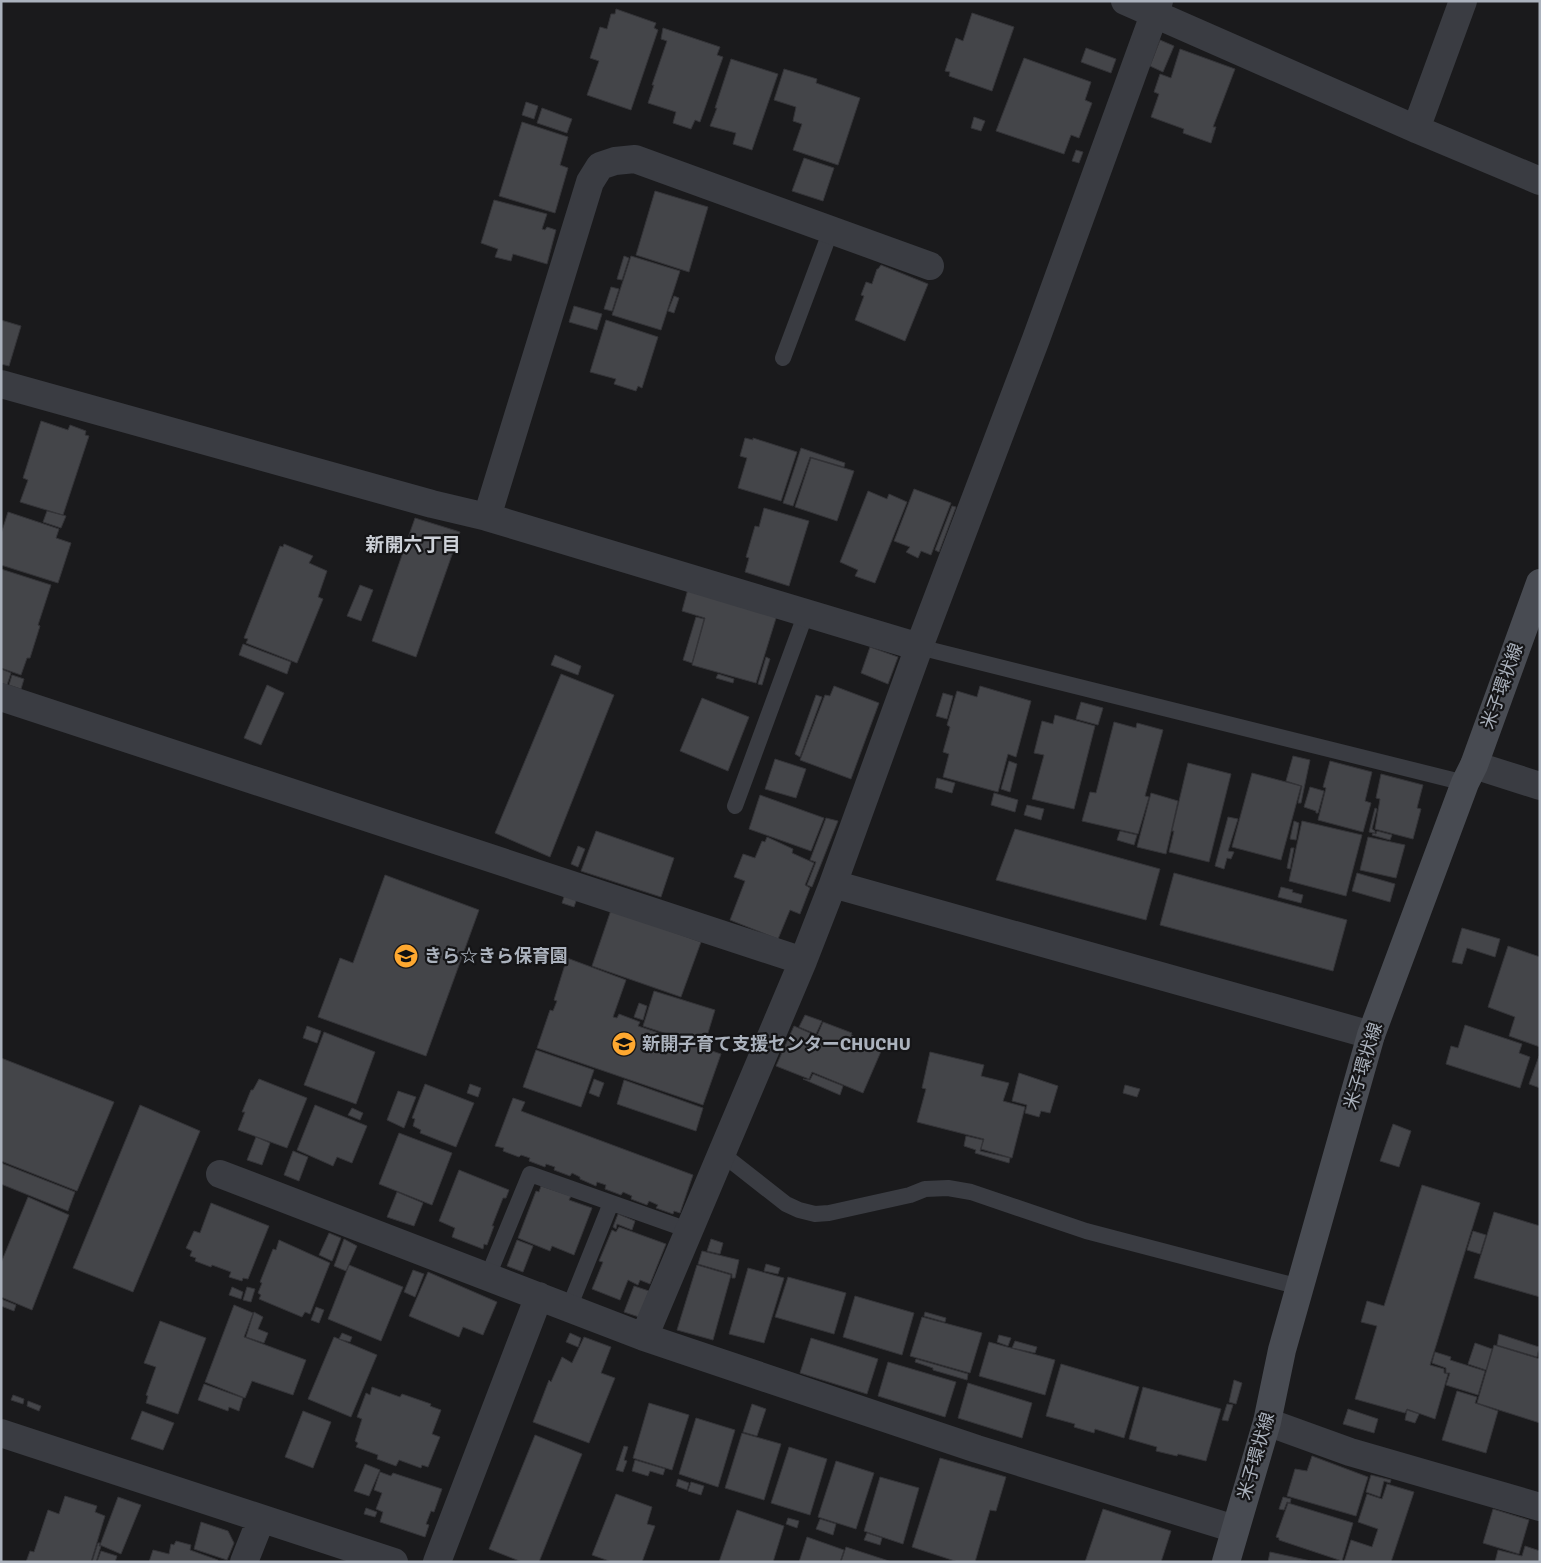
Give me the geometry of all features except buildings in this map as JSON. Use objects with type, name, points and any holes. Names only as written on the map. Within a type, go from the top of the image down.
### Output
[{"type":"main road","name":"米子環状線","points":[[1226,1562],[1267,1422],[1282,1350],[1371,1035],[1540,583]]},
{"type":"street","points":[[1124,1],[1157,8],[1416,129],[1540,181]]},
{"type":"street","points":[[1416,129],[1464,1]]},
{"type":"street","points":[[644,1336],[803,961],[833,884],[919,647],[1036,339],[1157,8]]},
{"type":"street","points":[[487,517],[590,182],[600,166],[615,161],[636,159],[930,266]]},
{"type":"street","points":[[1,384],[432,504],[487,517],[919,647]]},
{"type":"street","points":[[1,697],[803,961]]},
{"type":"street","points":[[1469,774],[1540,786]]},
{"type":"street","points":[[833,884],[1371,1035]]},
{"type":"street","points":[[220,1174],[644,1336],[976,1448],[1235,1528]]},
{"type":"street","points":[[437,1562],[539,1296]]},
{"type":"street","points":[[1267,1422],[1350,1452],[1540,1508]]},
{"type":"street","points":[[1,1433],[394,1562]]},
{"type":"street","points":[[244,1562],[261,1519]]},
{"type":"lane","points":[[783,358],[831,230]]},
{"type":"lane","points":[[735,806],[806,613]]},
{"type":"lane","points":[[919,647],[1469,774]]},
{"type":"lane","points":[[721,1153],[786,1204],[815,1214],[829,1213],[910,1195],[925,1189],[948,1188],[971,1192],[1086,1231],[1300,1287]]},
{"type":"lane","points":[[488,1276],[530,1174],[688,1230]]},
{"type":"lane","points":[[569,1308],[611,1203]]},
{"type":"place","name":"きら☆きら保育園","points":[[406,956]]},
{"type":"place","name":"新開子育て支援センターCHUCHU","points":[[624,1044]]},
{"type":"district","name":"新開六丁目","points":[[413,545]]}]
